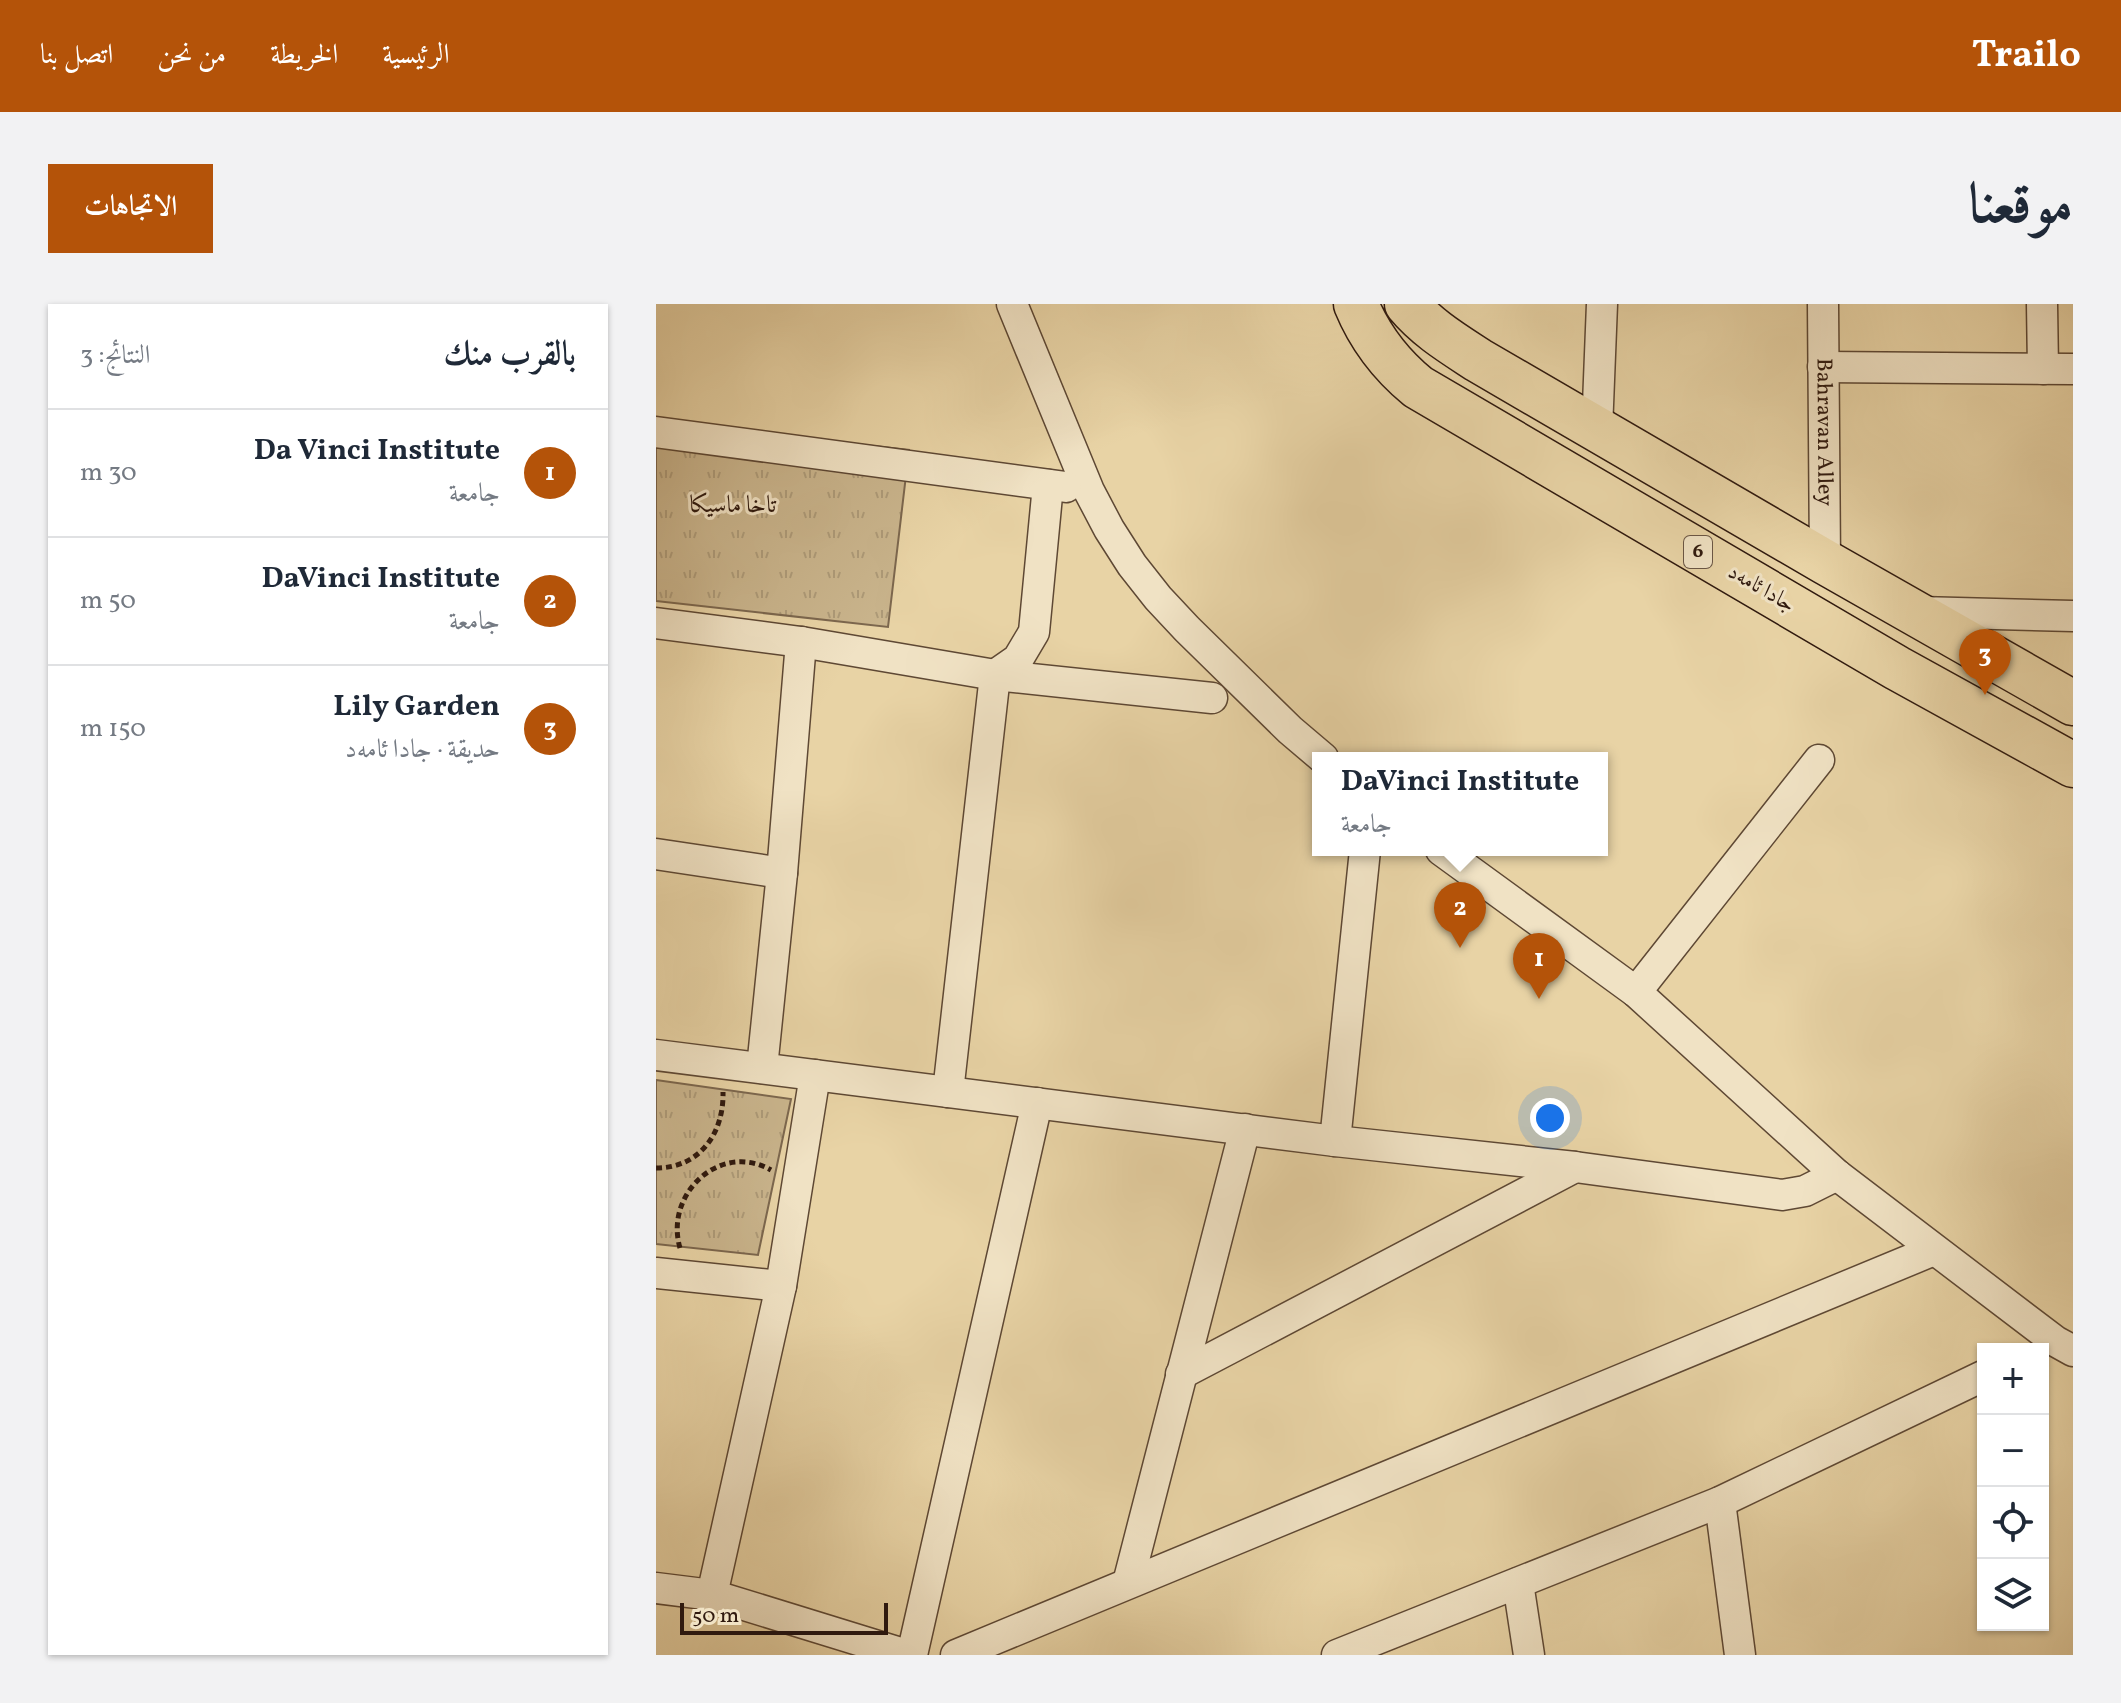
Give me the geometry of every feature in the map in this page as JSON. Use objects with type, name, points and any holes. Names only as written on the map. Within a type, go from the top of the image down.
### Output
[{"type":"main road","name":"جادا ئامەد","points":[[1356,304],[1387,358],[1418,387],[1897,668],[2073,765]]},
{"type":"main road","points":[[1407,304],[1437,334],[1478,360],[2073,703]]},
{"type":"street","points":[[1012,304],[1089,491],[1132,565],[1158,598],[1316,752]]},
{"type":"street","points":[[1597,430],[1602,304]]},
{"type":"street","name":"Bahravan Alley","points":[[1823,304],[1825,562]]},
{"type":"street","points":[[2042,304],[2043,369]]},
{"type":"street","points":[[1823,367],[2073,369]]},
{"type":"street","points":[[656,432],[1089,491]]},
{"type":"street","points":[[948,1092],[995,675],[1018,659],[1034,632],[1048,485]]},
{"type":"street","points":[[1914,611],[2073,616]]},
{"type":"street","points":[[656,623],[801,642],[995,675],[1212,698]]},
{"type":"street","points":[[762,1068],[801,642]]},
{"type":"street","points":[[1636,992],[1819,760]]},
{"type":"street","points":[[656,854],[782,873]]},
{"type":"street","points":[[1335,1141],[1364,856]]},
{"type":"street","points":[[1449,856],[1636,992],[1837,1175],[2056,1347]]},
{"type":"street","points":[[656,1055],[1782,1195],[1805,1191],[1837,1175]]},
{"type":"street","points":[[712,1595],[781,1286],[815,1075]]},
{"type":"street","points":[[656,1588],[712,1595],[818,1642],[910,1655],[1037,1103]]},
{"type":"street","points":[[1128,1583],[1245,1129]]},
{"type":"street","points":[[1181,1374],[1575,1167]]},
{"type":"street","points":[[956,1655],[1934,1250]]},
{"type":"street","points":[[662,1262],[781,1286]]},
{"type":"street","points":[[1337,1655],[1720,1502],[1977,1379]]},
{"type":"street","points":[[1720,1502],[1740,1655]]},
{"type":"street","points":[[1518,1583],[1529,1655]]},
{"type":"path","points":[[656,1168],[681,1164],[700,1153],[714,1136],[722,1116],[721,1084]]},
{"type":"path","points":[[662,1262],[682,1252],[676,1234],[678,1212],[687,1192],[701,1176],[720,1166],[742,1162],[764,1166],[783,1176],[797,1189]]},
{"type":"green space","points":[[656,422],[909,450],[888,627],[656,601]]},
{"type":"green space","points":[[656,1080],[791,1099],[758,1255],[656,1244]]},
{"type":"place","name":"Lily Garden","points":[[1985,695]]},
{"type":"place","name":"DaVinci Institute","points":[[1460,948]]},
{"type":"place","name":"Da Vinci Institute","points":[[1539,999]]},
{"type":"district","name":"تاخا ماسیکا","points":[[733,506]]}]
